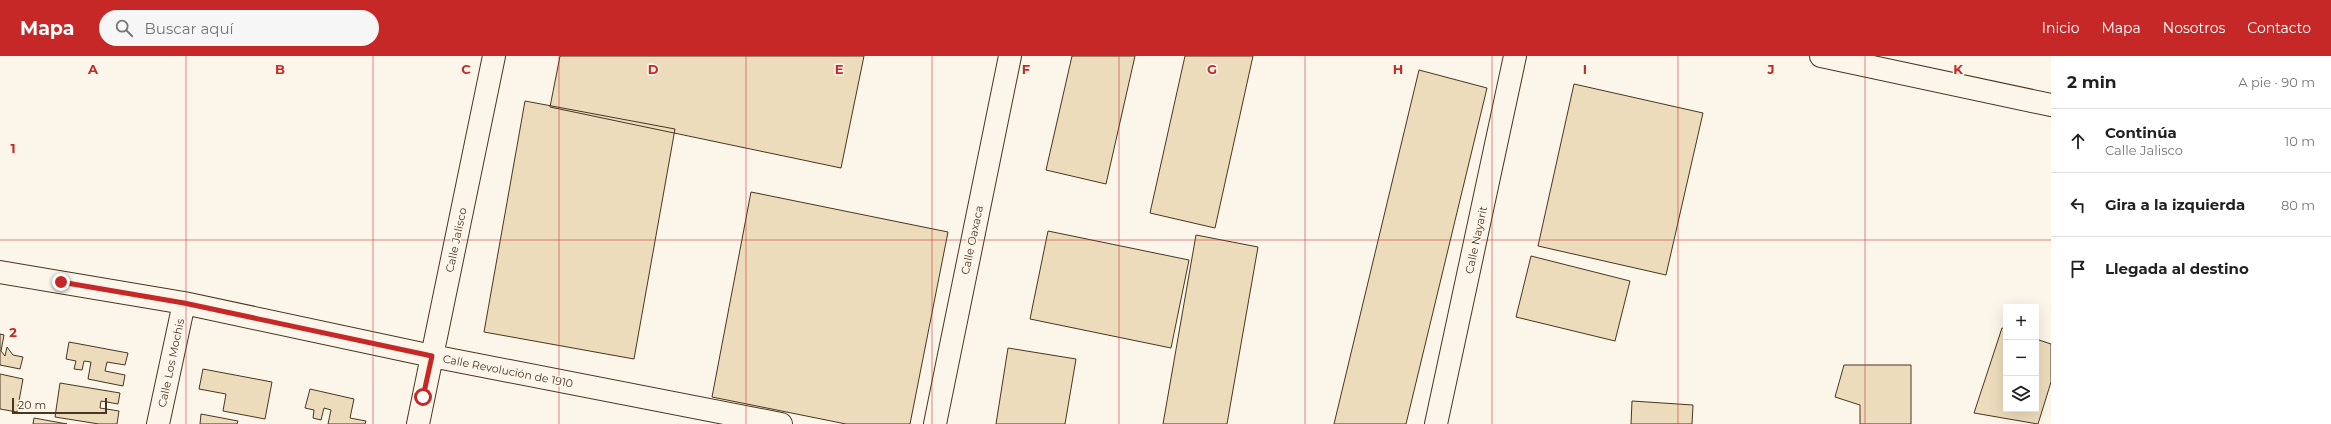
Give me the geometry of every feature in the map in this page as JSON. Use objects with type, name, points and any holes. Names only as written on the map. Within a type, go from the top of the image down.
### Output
[{"type":"street","name":"Calle Jalisco","points":[[418,424],[494,56]]},
{"type":"street","name":"Calle Oaxaca","points":[[935,424],[1010,56]]},
{"type":"street","name":"Calle Nayarit","points":[[1436,424],[1515,56]]},
{"type":"street","points":[[1821,56],[2051,105]]},
{"type":"street","name":"Calle Revolución de 1910","points":[[0,272],[184,303],[432,356],[781,424]]},
{"type":"street","name":"Calle Los Mochis","points":[[158,424],[184,303]]},
{"type":"building","points":[[560,56],[864,56],[841,168],[550,107]]},
{"type":"building","points":[[1072,56],[1135,56],[1106,184],[1046,170]]},
{"type":"building","points":[[1185,56],[1253,56],[1215,228],[1150,213]]},
{"type":"building","points":[[1419,70],[1487,88],[1406,424],[1334,424]]},
{"type":"building","points":[[1574,84],[1703,113],[1666,275],[1538,246]]},
{"type":"building","points":[[525,101],[675,129],[634,359],[484,332]]},
{"type":"building","points":[[751,192],[948,232],[910,424],[846,424],[712,397]]},
{"type":"building","points":[[1048,231],[1189,260],[1171,348],[1030,319]]},
{"type":"building","points":[[1196,235],[1258,247],[1227,424],[1163,424]]},
{"type":"building","points":[[1531,256],[1630,281],[1615,341],[1516,317]]},
{"type":"building","points":[[2002,328],[2003,412],[2039,412],[2039,340],[2051,344],[2051,382],[2038,424],[1974,413]]},
{"type":"building","points":[[0,334],[4,335],[1,351],[5,356],[7,347],[13,355],[23,357],[20,369],[0,365]]},
{"type":"building","points":[[69,342],[128,353],[125,365],[107,362],[105,371],[125,375],[123,386],[88,379],[91,362],[84,361],[82,370],[74,369],[76,361],[66,359]]},
{"type":"building","points":[[1008,348],[1076,359],[1065,424],[996,424]]},
{"type":"building","points":[[1844,365],[1911,365],[1911,424],[1860,424],[1860,405],[1835,397]]},
{"type":"building","points":[[203,369],[272,382],[265,419],[223,411],[226,394],[199,389]]},
{"type":"building","points":[[0,374],[23,379],[17,412],[0,409]]},
{"type":"building","points":[[60,383],[120,393],[118,404],[101,401],[100,408],[119,411],[117,424],[99,424],[55,417]]},
{"type":"building","points":[[310,389],[354,399],[350,418],[366,421],[365,424],[328,424],[331,410],[324,408],[321,420],[313,418],[314,410],[305,408]]},
{"type":"building","points":[[1632,401],[1693,405],[1692,424],[1631,424]]},
{"type":"building","points":[[201,414],[238,421],[237,424],[200,424]]},
{"type":"building","points":[[34,418],[67,424],[33,424]]},
{"type":"route","points":[[61,282],[184,303],[432,356],[423,397]]}]
